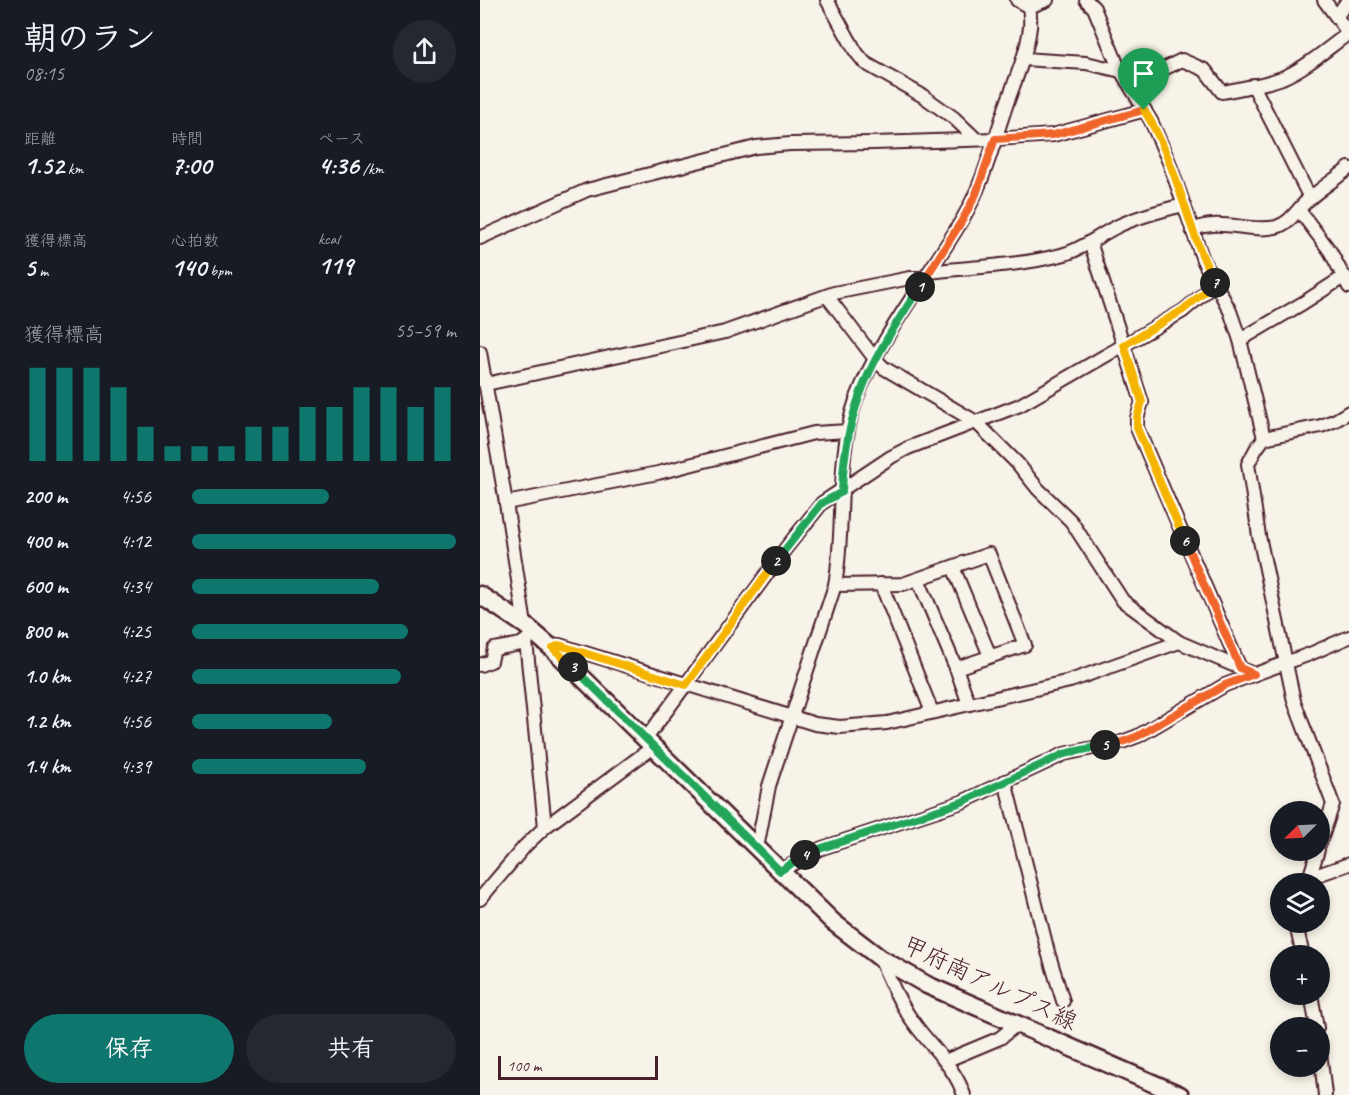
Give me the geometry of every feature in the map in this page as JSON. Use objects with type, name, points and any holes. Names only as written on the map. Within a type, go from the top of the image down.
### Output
[{"type":"main road","name":"甲府南アルプス線","points":[[480,595],[528,633],[553,648],[833,922],[880,958],[927,985],[1179,1095]]},
{"type":"street","points":[[827,0],[856,52],[865,63],[923,96],[954,118],[976,139]]},
{"type":"street","points":[[1017,0],[1029,4],[1047,0]]},
{"type":"street","points":[[1086,0],[1094,8],[1120,71],[1152,121],[1169,162],[1203,260],[1230,311],[1240,340],[1264,438]]},
{"type":"street","points":[[1132,89],[1149,76],[1182,60],[1205,70],[1222,92],[1284,77],[1349,34],[1324,0]]},
{"type":"street","points":[[1337,16],[1348,0]]},
{"type":"street","points":[[757,848],[769,786],[829,610],[835,585],[840,558],[843,463],[856,401],[875,359],[963,219],[976,194],[1023,59],[1030,26],[1029,4]]},
{"type":"street","points":[[1023,59],[1086,63],[1120,71]]},
{"type":"street","points":[[1254,86],[1310,198]]},
{"type":"street","points":[[480,238],[587,190],[756,147],[1053,135],[1144,110]]},
{"type":"street","points":[[1192,230],[1216,224],[1252,228],[1275,227],[1285,223],[1310,198],[1349,168]]},
{"type":"street","points":[[483,382],[725,332],[827,296],[927,275],[1061,255],[1118,226],[1148,214],[1184,205]]},
{"type":"street","points":[[1240,340],[1303,303],[1347,282],[1329,250],[1299,210]]},
{"type":"street","points":[[1090,242],[1142,402],[1137,418],[1137,428],[1240,668]]},
{"type":"street","points":[[480,899],[525,846],[545,827],[649,744],[686,685],[786,548],[822,503],[908,448],[1020,405],[1183,310],[1215,284]]},
{"type":"street","points":[[827,296],[875,359],[895,376],[976,422],[1018,464],[1038,489],[1071,521],[1123,601],[1179,642],[1254,674]]},
{"type":"street","points":[[480,352],[483,382],[528,633],[545,827]]},
{"type":"street","points":[[1330,813],[1333,804],[1294,701],[1259,536],[1248,464],[1264,438],[1321,426],[1349,412]]},
{"type":"street","points":[[506,503],[648,475],[814,433],[848,431]]},
{"type":"street","points":[[835,585],[903,584],[989,555],[1025,645],[956,668]]},
{"type":"street","points":[[953,567],[990,656]]},
{"type":"street","points":[[918,579],[969,704]]},
{"type":"street","points":[[880,584],[932,712]]},
{"type":"street","points":[[480,665],[491,661],[494,649],[520,645],[528,633]]},
{"type":"street","points":[[780,871],[822,848],[962,802],[1064,754],[1122,742],[1138,736],[1225,685],[1349,637]]},
{"type":"street","points":[[553,648],[559,645],[815,724],[840,726],[887,723],[1070,681],[1179,642]]},
{"type":"street","points":[[1005,781],[1048,952],[1063,1001]]},
{"type":"street","points":[[1327,873],[1349,864]]},
{"type":"street","points":[[880,958],[899,999],[914,1023],[945,1061],[964,1095]]},
{"type":"street","points":[[945,1061],[1000,1038],[1017,1024]]},
{"type":"street","points":[[1323,1077],[1325,1095]]},
{"type":"route","points":[[1144,110],[1152,121],[1169,162],[1203,260],[1215,284],[1183,310],[1124,345],[1142,402],[1137,418],[1137,428],[1240,668],[1254,674],[1225,685],[1138,736],[1122,742],[1081,749],[1048,760],[962,802],[822,848],[780,871],[553,648],[559,645],[686,685],[786,548],[822,503],[842,492],[843,463],[856,401],[889,333],[963,219],[985,172],[995,139],[1053,135],[1144,110]]}]
